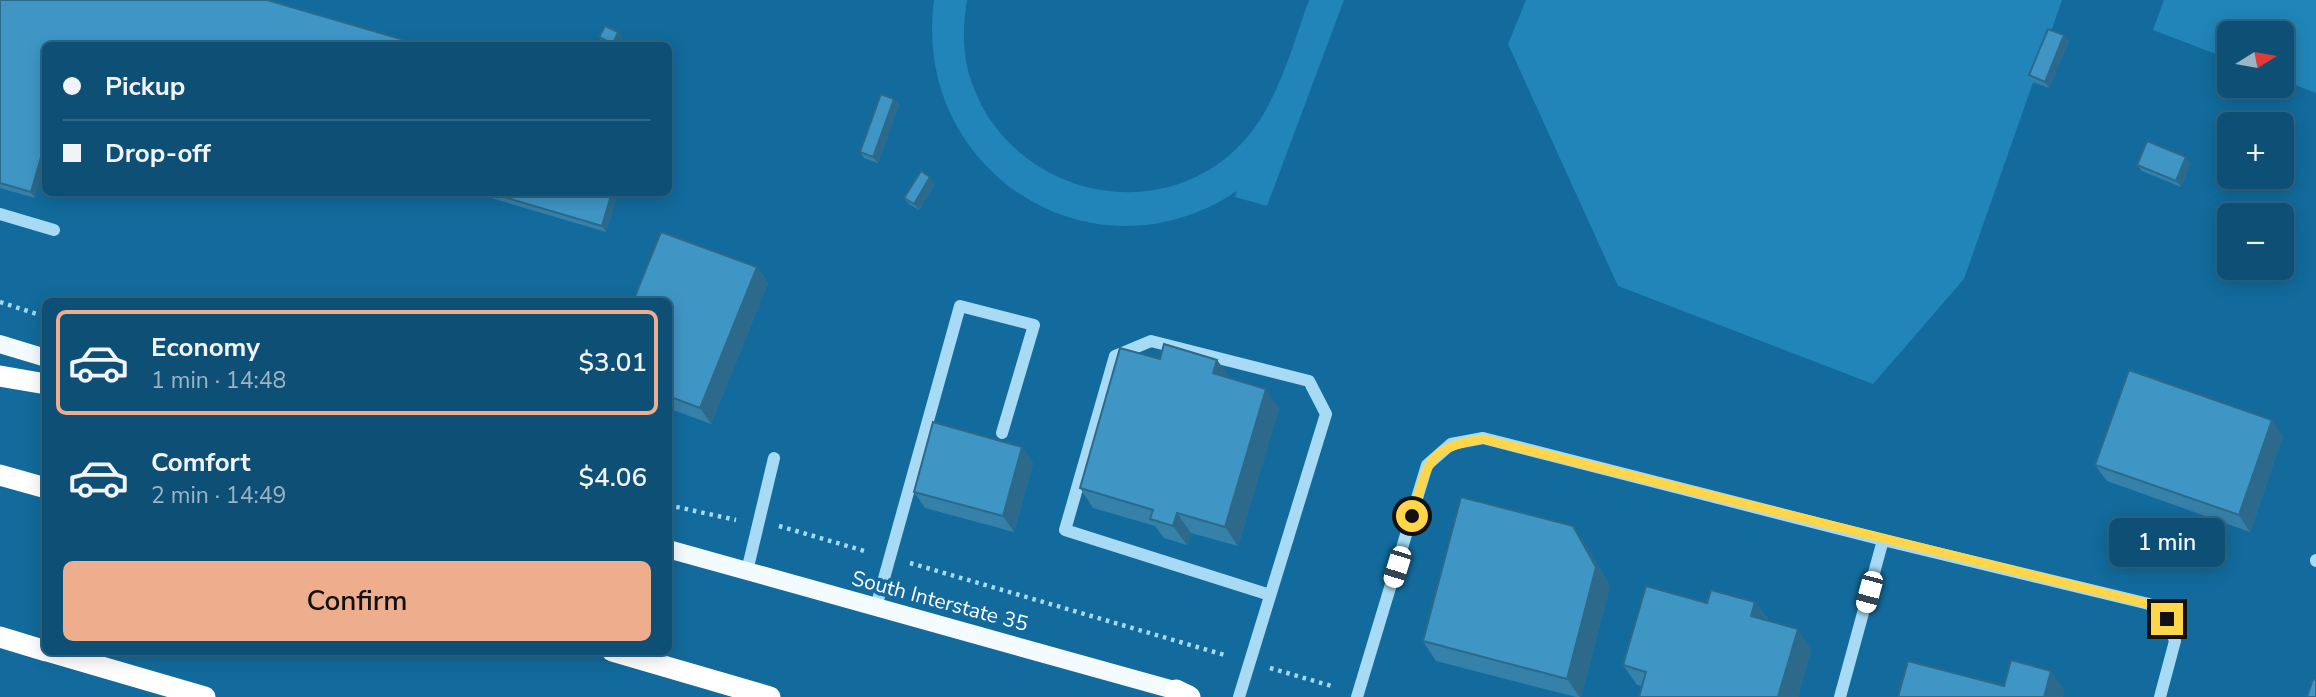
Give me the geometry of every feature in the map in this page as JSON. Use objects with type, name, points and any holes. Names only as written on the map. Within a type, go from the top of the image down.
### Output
[{"type":"highway","points":[[0,376],[42,383]]},
{"type":"highway","points":[[0,475],[42,487]]},
{"type":"highway","points":[[0,638],[42,650]]},
{"type":"highway","points":[[60,655],[205,697]]},
{"type":"highway","points":[[626,655],[771,697]]},
{"type":"main road","points":[[0,344],[42,357]]},
{"type":"main road","name":"South Interstate 35","points":[[672,550],[1200,697]]},
{"type":"lane","points":[[0,214],[54,230]]},
{"type":"lane","points":[[876,607],[960,306],[1034,325],[1002,433]]},
{"type":"lane","points":[[1239,697],[1326,414],[1309,381],[1151,341],[1115,356],[1065,530],[1270,595]]},
{"type":"lane","points":[[1357,697],[1427,466],[1451,444],[1483,439],[2149,604],[2167,619],[2175,641],[2160,697]]},
{"type":"lane","points":[[747,571],[774,458]]},
{"type":"lane","points":[[1840,697],[1883,540]]},
{"type":"path","points":[[0,302],[42,316]]},
{"type":"path","points":[[672,506],[717,518]]},
{"type":"path","points":[[782,527],[868,552]]},
{"type":"path","points":[[907,562],[1207,650]]},
{"type":"path","points":[[1276,670],[1328,685]]},
{"type":"shaded area","points":[[934,0],[967,0],[964,37],[969,74],[986,113],[1012,145],[1044,169],[1080,185],[1120,192],[1160,189],[1199,176],[1234,151],[1249,135],[1271,100],[1309,0],[1344,0],[1267,206],[1235,197],[1237,191],[1181,218],[1125,226],[1071,218],[1023,196],[982,161],[951,115],[934,61]]},
{"type":"shaded area","points":[[1526,0],[2062,0],[1964,279],[1873,384],[1618,286],[1508,44]]},
{"type":"shaded area","points":[[2164,0],[2316,0],[2316,93],[2294,85],[2294,21],[2217,21],[2217,54],[2153,30]]},
{"type":"building","points":[[0,0],[267,0],[411,42],[42,42],[42,154],[31,192],[0,183]]},
{"type":"building","points":[[605,26],[618,32],[614,42],[599,37]]},
{"type":"building","points":[[2048,29],[2064,35],[2045,82],[2029,75]]},
{"type":"building","points":[[881,94],[894,99],[873,157],[860,152]]},
{"type":"building","points":[[2147,141],[2186,157],[2176,181],[2137,165]]},
{"type":"building","points":[[921,171],[930,177],[914,204],[904,198]]},
{"type":"building","points":[[501,196],[611,196],[602,226]]},
{"type":"building","points":[[661,232],[757,267],[700,408],[672,398],[672,298],[634,298]]},
{"type":"building","points":[[1164,344],[1217,360],[1213,373],[1266,389],[1225,527],[1177,513],[1173,526],[1150,519],[1153,510],[1080,488],[1120,348],[1160,359]]},
{"type":"building","points":[[2129,370],[2272,420],[2239,515],[2095,465]]},
{"type":"building","points":[[933,422],[1022,447],[1003,516],[914,492]]},
{"type":"building","points":[[1461,497],[1573,526],[1596,567],[1567,679],[1423,641]]},
{"type":"building","points":[[1646,586],[1707,603],[1711,590],[1755,602],[1751,616],[1798,629],[1778,697],[1639,697],[1646,672],[1623,665]]},
{"type":"building","points":[[2011,660],[2051,671],[2044,697],[1898,697],[1908,661],[2004,686]]},
{"type":"building","points":[[2313,679],[2316,680],[2316,697],[2307,697]]},
{"type":"route","points":[[1412,516],[1427,466],[1451,444],[1483,439],[2149,604],[2167,619]]}]
